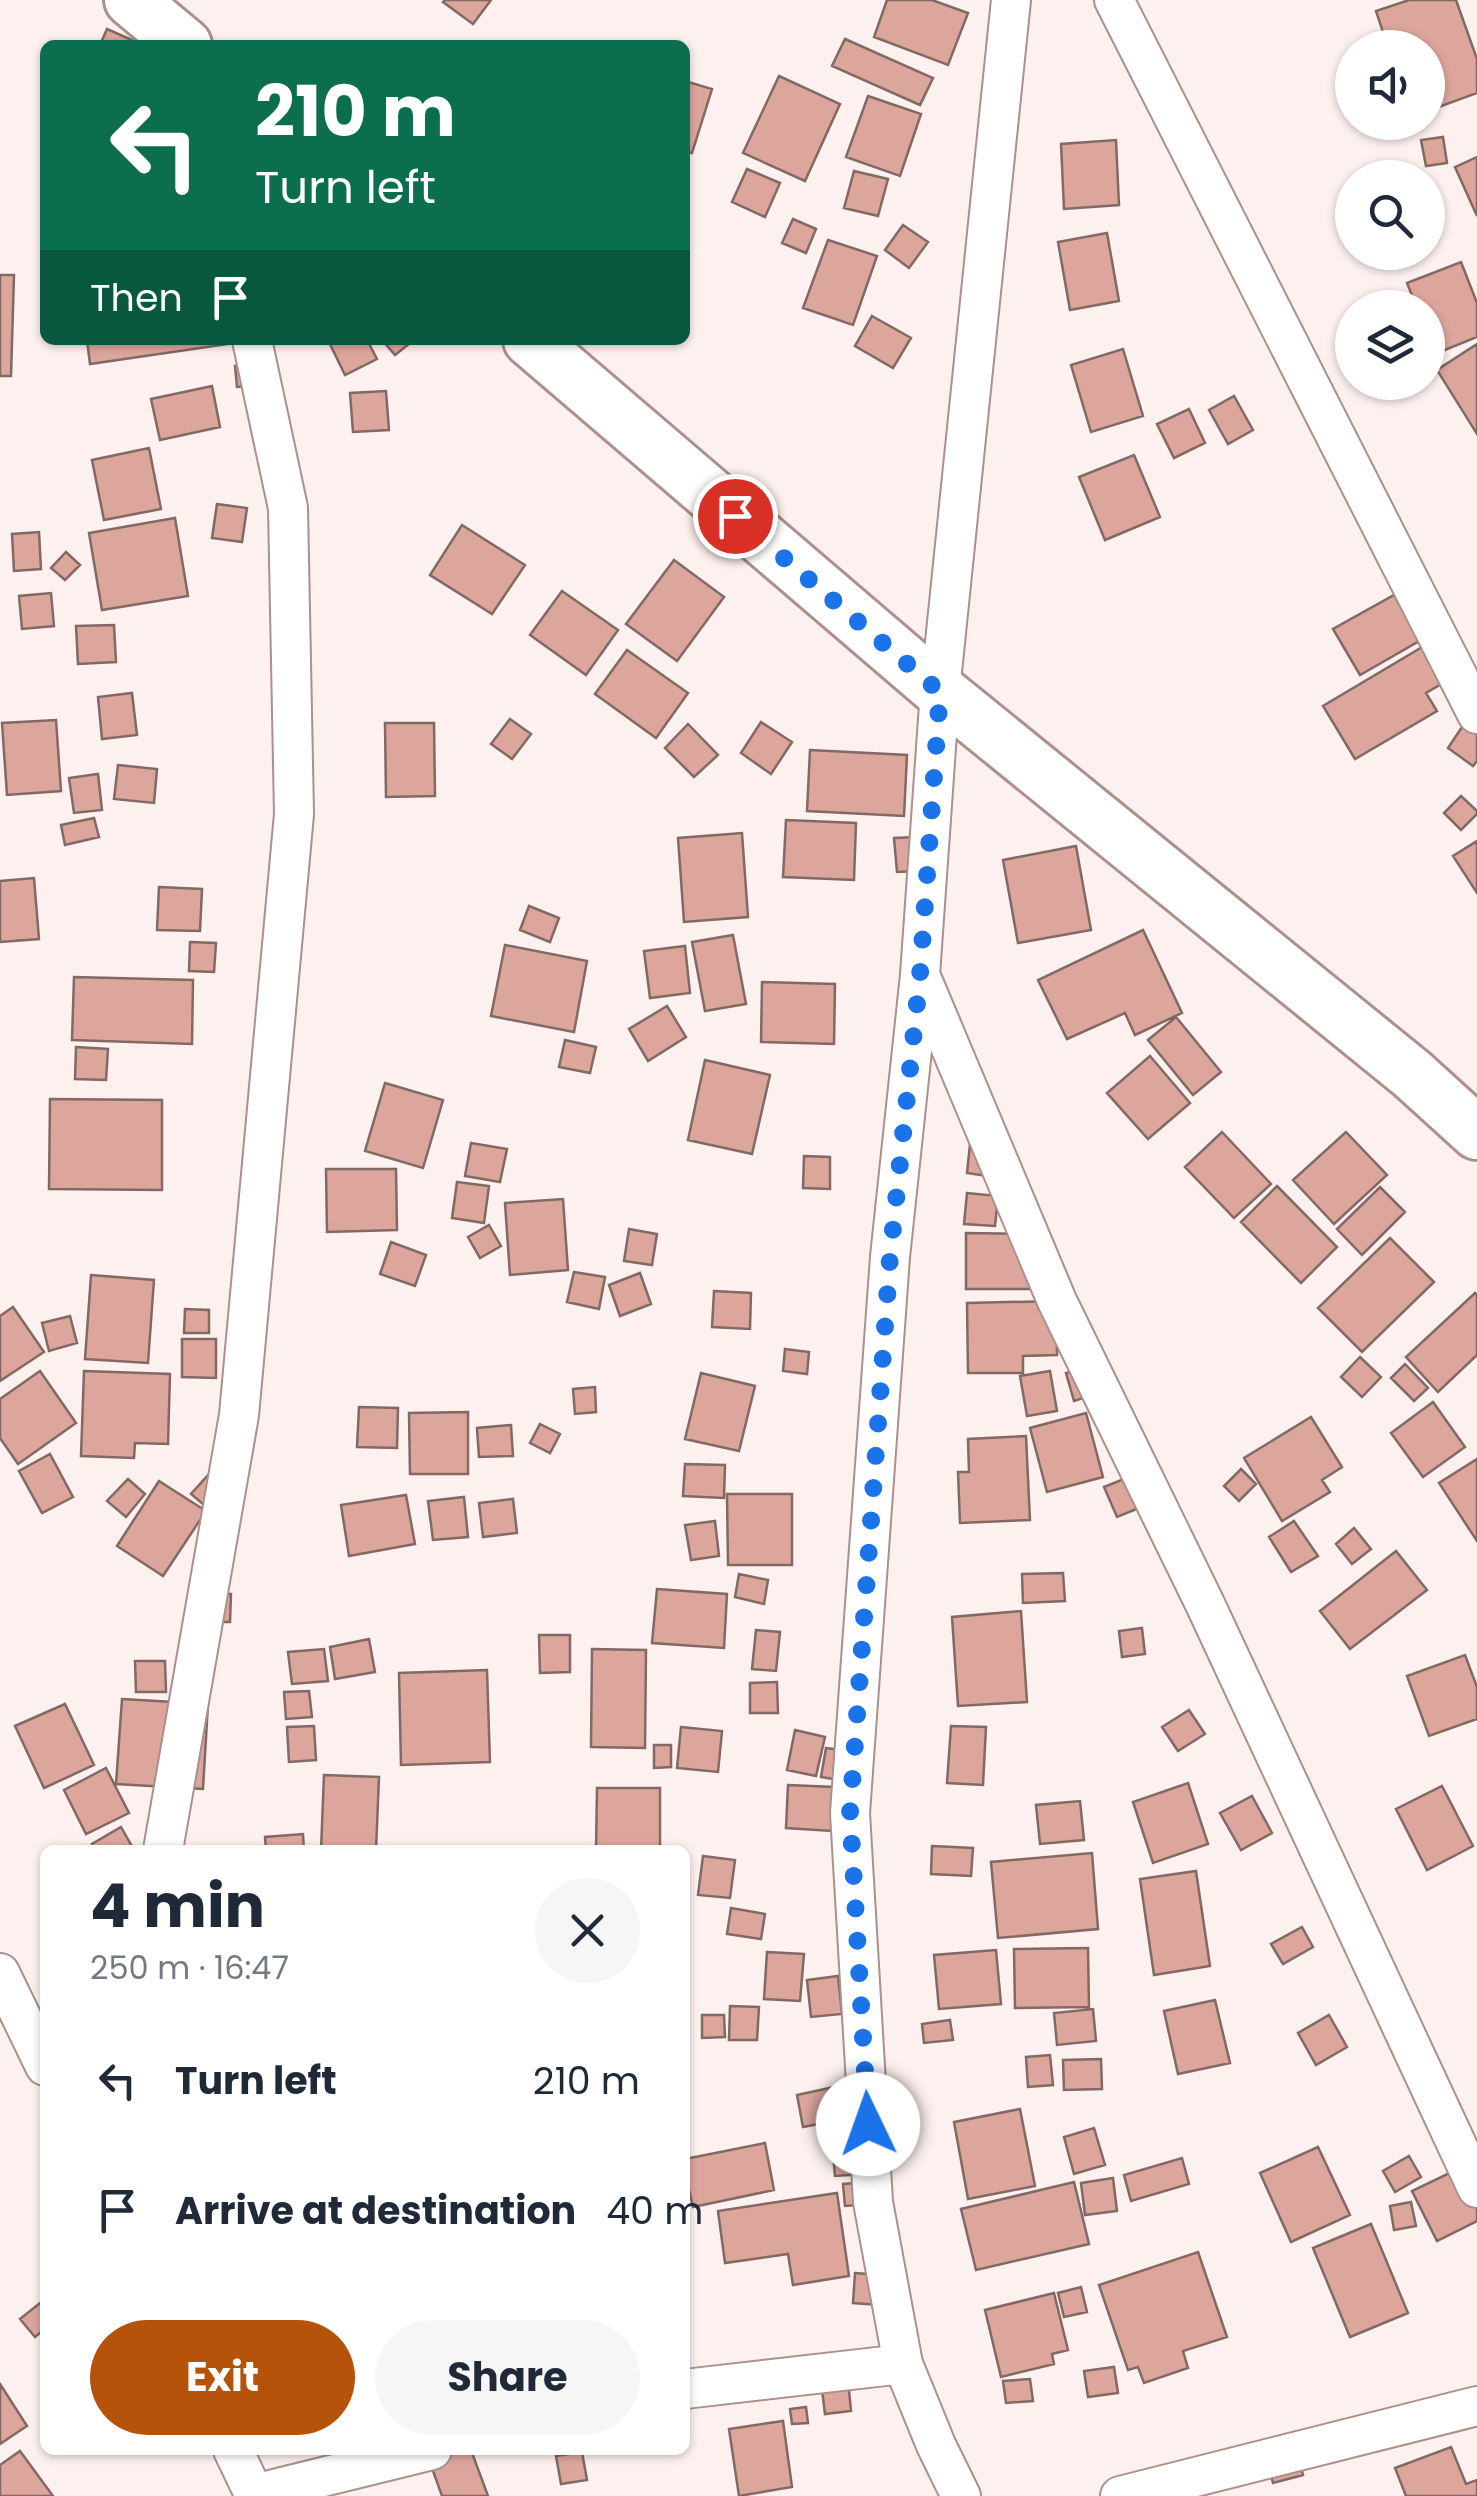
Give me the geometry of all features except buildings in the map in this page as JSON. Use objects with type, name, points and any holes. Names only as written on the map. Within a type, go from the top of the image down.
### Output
[{"type":"main road","points":[[132,0],[179,40]]},
{"type":"main road","points":[[536,345],[940,692],[1412,1074],[1477,1133]]},
{"type":"street","points":[[961,2496],[902,2364],[873,2202],[850,1813],[890,1257],[920,975],[940,692],[1011,0]]},
{"type":"street","points":[[1114,0],[1468,671],[1477,714]]},
{"type":"street","points":[[164,1845],[239,1415],[294,814],[288,508],[253,345]]},
{"type":"street","points":[[920,975],[1056,1301],[1206,1604],[1477,2188]]},
{"type":"street","points":[[0,1972],[40,2056]]},
{"type":"street","points":[[690,2387],[902,2364]]},
{"type":"street","points":[[1120,2496],[1477,2406]]},
{"type":"street","points":[[235,2455],[255,2495],[412,2455]]},
{"type":"route","points":[[735,516],[940,692],[920,975],[890,1257],[850,1813],[868,2124]]}]
